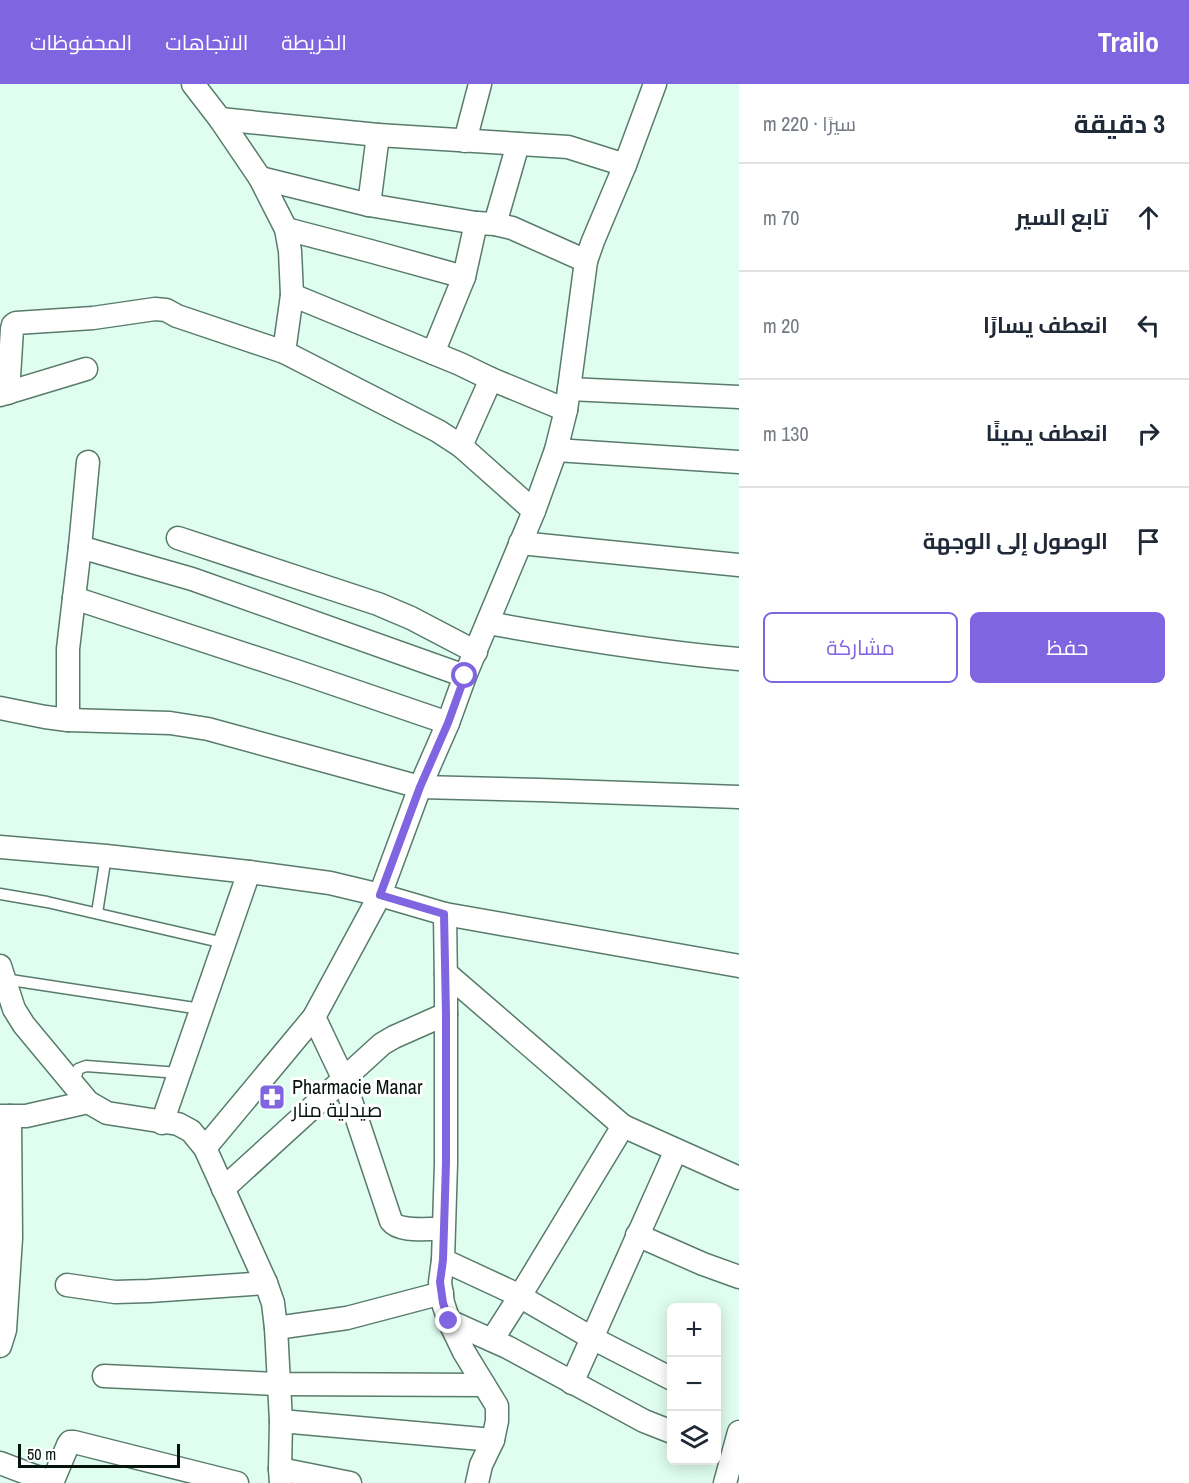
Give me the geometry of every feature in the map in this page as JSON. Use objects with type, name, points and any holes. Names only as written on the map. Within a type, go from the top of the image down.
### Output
[{"type":"street","points":[[193,84],[260,178],[286,230],[290,251],[292,295],[284,352]]},
{"type":"street","points":[[465,141],[480,84]]},
{"type":"street","points":[[205,1148],[314,1017],[380,895],[420,787],[534,511],[556,450],[568,400],[586,261],[592,240],[625,165],[655,84]]},
{"type":"street","points":[[220,119],[378,135],[568,147],[625,165]]},
{"type":"street","points":[[369,205],[378,135]]},
{"type":"street","points":[[433,353],[518,144]]},
{"type":"street","points":[[260,178],[369,205],[512,228],[586,261]]},
{"type":"street","points":[[286,230],[464,277]]},
{"type":"street","points":[[292,295],[491,379],[568,400],[739,397]]},
{"type":"street","points":[[86,369],[4,394],[12,328],[16,323],[166,310],[188,320],[284,352],[438,431],[461,446],[534,511]]},
{"type":"street","points":[[461,446],[491,379]]},
{"type":"street","points":[[556,450],[739,462]]},
{"type":"street","points":[[68,720],[68,650],[88,462]]},
{"type":"street","points":[[178,538],[378,604],[411,618],[476,652]]},
{"type":"street","points":[[520,543],[739,565]]},
{"type":"street","points":[[80,547],[192,579],[465,676]]},
{"type":"street","points":[[74,598],[448,723]]},
{"type":"street","points":[[488,623],[593,642],[687,655],[739,659]]},
{"type":"street","points":[[0,708],[68,720],[170,723],[208,729],[420,787],[739,797]]},
{"type":"street","points":[[0,847],[106,856],[330,883],[444,914],[739,966]]},
{"type":"street","points":[[162,1123],[249,872]]},
{"type":"street","points":[[444,914],[446,1163],[443,1260],[440,1282],[449,1321],[464,1352],[497,1406],[498,1421],[493,1440],[481,1465],[477,1483]]},
{"type":"street","points":[[2,973],[14,1009],[24,1025],[81,1094],[107,1113],[178,1125],[191,1131],[205,1148],[266,1282],[273,1303],[281,1421],[280,1476],[350,1483]]},
{"type":"street","points":[[446,973],[623,1126],[739,1178]]},
{"type":"street","points":[[223,1189],[382,1044],[446,1014]]},
{"type":"street","points":[[314,1017],[344,1080],[391,1221],[395,1227],[443,1229]]},
{"type":"street","points":[[0,1346],[5,1330],[11,1238],[5,1116],[26,1116],[81,1094]]},
{"type":"street","points":[[492,1340],[623,1126]]},
{"type":"street","points":[[572,1383],[676,1150]]},
{"type":"street","points":[[637,1235],[739,1277]]},
{"type":"street","points":[[443,1260],[520,1296],[591,1338],[667,1376]]},
{"type":"street","points":[[67,1285],[115,1292],[149,1292],[266,1282]]},
{"type":"street","points":[[276,1328],[347,1318],[442,1293]]},
{"type":"street","points":[[449,1321],[507,1347],[644,1421],[667,1430]]},
{"type":"street","points":[[104,1376],[279,1384],[484,1385]]},
{"type":"street","points":[[281,1421],[493,1440]]},
{"type":"street","points":[[0,1463],[52,1483],[68,1445],[74,1442],[237,1483]]},
{"type":"street","points":[[725,1483],[732,1446]]},
{"type":"lane","points":[[97,914],[106,856]]},
{"type":"lane","points":[[0,894],[47,902],[224,943]]},
{"type":"lane","points":[[2,973],[201,1009]]},
{"type":"lane","points":[[81,1094],[78,1069],[86,1066],[179,1073]]},
{"type":"place","name":"Pharmacie Manar صيدلية منار","points":[[272,1097]]},
{"type":"route","points":[[449,1321],[440,1282],[443,1260],[446,1163],[444,914],[380,895],[465,676]]}]
